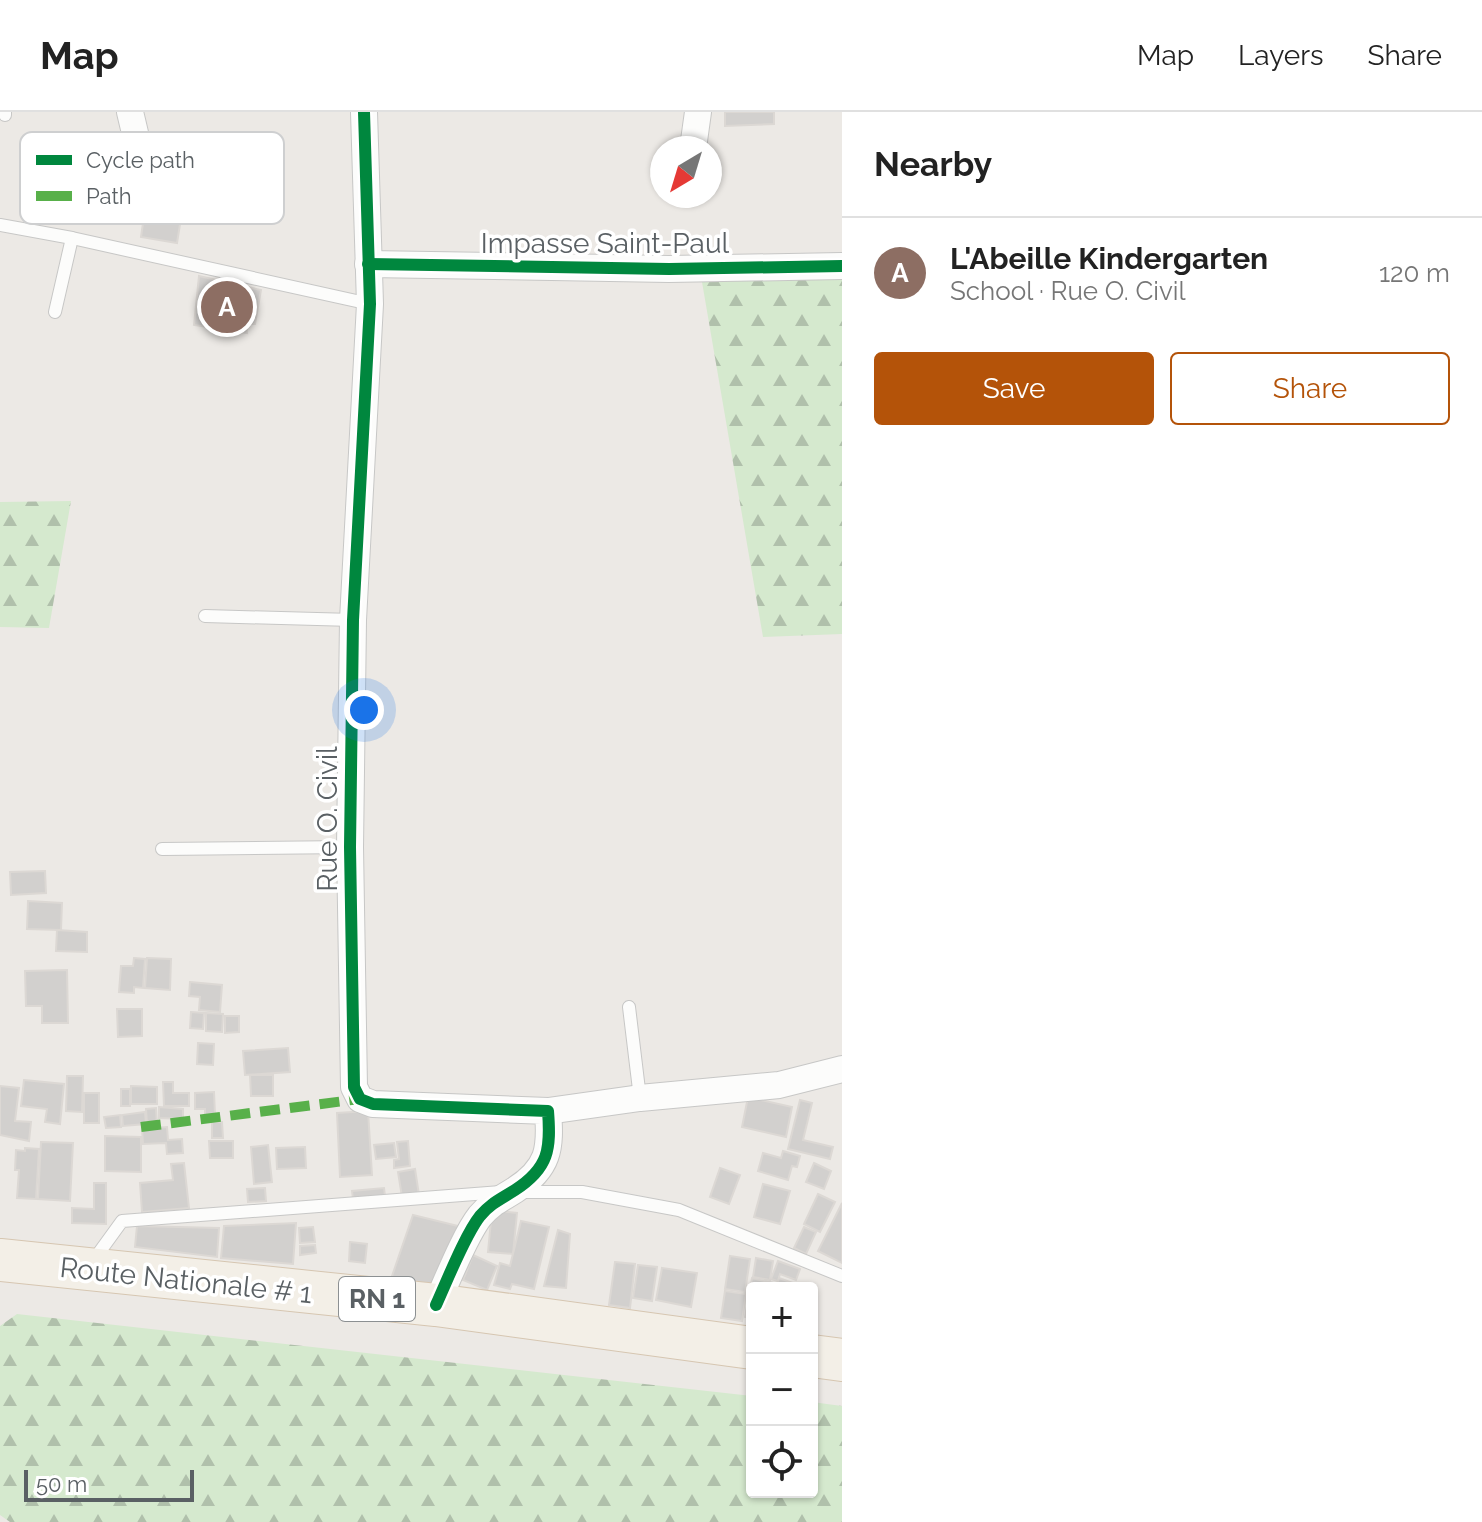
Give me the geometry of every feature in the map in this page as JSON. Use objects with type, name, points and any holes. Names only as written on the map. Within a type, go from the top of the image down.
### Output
[{"type":"main road","name":"Route Nationale # 1","points":[[0,1260],[436,1305],[746,1347]]},
{"type":"main road","points":[[818,1357],[842,1360]]},
{"type":"street","name":"Rue O. Civil","points":[[364,112],[370,304],[353,620],[350,847],[354,1087],[360,1099],[373,1104],[548,1111]]},
{"type":"street","points":[[695,136],[698,112]]},
{"type":"street","name":"Impasse Saint-Paul","points":[[368,264],[669,269],[842,266]]},
{"type":"street","points":[[436,1305],[478,1219],[495,1200],[537,1173],[550,1146],[548,1111],[640,1098],[779,1085],[842,1069]]},
{"type":"lane","points":[[0,225],[370,304]]},
{"type":"lane","points":[[55,312],[72,238]]},
{"type":"lane","points":[[205,616],[353,620]]},
{"type":"lane","points":[[162,849],[350,847]]},
{"type":"lane","points":[[629,1007],[640,1098]]},
{"type":"lane","points":[[85,1271],[122,1221],[513,1191],[582,1192],[679,1210],[842,1276]]},
{"type":"green space","points":[[842,274],[842,634],[763,637],[702,282]]},
{"type":"green space","points":[[71,501],[49,628],[0,627],[0,502]]},
{"type":"green space","points":[[17,1314],[746,1395],[746,1498],[818,1498],[818,1403],[842,1406],[842,1522],[10,1522],[0,1515],[0,1326]]},
{"type":"building","points":[[725,112],[774,112],[774,124],[725,126]]},
{"type":"building","points":[[143,224],[180,224],[177,243],[141,237]]},
{"type":"building","points":[[199,276],[261,290],[255,324],[246,324],[247,333],[194,325]]},
{"type":"building","points":[[45,871],[46,893],[11,895],[10,872]]},
{"type":"building","points":[[28,901],[62,903],[61,930],[27,929]]},
{"type":"building","points":[[57,930],[87,932],[87,952],[56,951]]},
{"type":"building","points":[[134,958],[145,959],[143,988],[134,987],[134,993],[119,992],[121,966],[133,966]]},
{"type":"building","points":[[147,958],[171,959],[170,990],[145,988]]},
{"type":"building","points":[[67,970],[68,1023],[42,1023],[42,1006],[26,1006],[25,971]]},
{"type":"building","points":[[190,982],[222,985],[220,1012],[199,1010],[200,997],[189,996]]},
{"type":"building","points":[[117,1009],[142,1009],[142,1036],[118,1037]]},
{"type":"building","points":[[191,1012],[204,1013],[203,1029],[190,1028]]},
{"type":"building","points":[[206,1013],[223,1014],[222,1032],[206,1031]]},
{"type":"building","points":[[225,1016],[239,1016],[239,1032],[225,1033]]},
{"type":"building","points":[[198,1043],[214,1044],[213,1065],[197,1064]]},
{"type":"building","points":[[288,1048],[290,1072],[245,1075],[243,1051]]},
{"type":"building","points":[[250,1075],[273,1075],[273,1096],[251,1096]]},
{"type":"building","points":[[67,1076],[83,1076],[82,1112],[66,1111]]},
{"type":"building","points":[[24,1080],[64,1084],[60,1124],[45,1122],[47,1109],[21,1106]]},
{"type":"building","points":[[163,1082],[173,1082],[173,1093],[189,1093],[189,1106],[164,1106]]},
{"type":"building","points":[[0,1086],[19,1088],[15,1121],[31,1122],[29,1141],[0,1135]]},
{"type":"building","points":[[131,1086],[157,1087],[157,1104],[131,1104]]},
{"type":"building","points":[[121,1089],[130,1089],[130,1106],[121,1106]]},
{"type":"building","points":[[214,1092],[215,1115],[205,1115],[205,1109],[195,1109],[195,1093]]},
{"type":"building","points":[[84,1093],[99,1093],[99,1123],[84,1123]]},
{"type":"building","points":[[748,1097],[792,1107],[786,1137],[742,1127]]},
{"type":"building","points":[[800,1100],[812,1103],[803,1140],[833,1147],[830,1159],[788,1149]]},
{"type":"building","points":[[159,1107],[183,1109],[183,1119],[159,1118]]},
{"type":"building","points":[[156,1108],[157,1125],[147,1125],[146,1109]]},
{"type":"building","points":[[368,1111],[372,1175],[340,1177],[337,1113]]},
{"type":"building","points":[[145,1112],[146,1124],[123,1126],[122,1115]]},
{"type":"building","points":[[120,1115],[121,1127],[106,1128],[104,1117]]},
{"type":"building","points":[[212,1122],[222,1122],[223,1138],[212,1138]]},
{"type":"building","points":[[167,1127],[168,1140],[182,1139],[183,1153],[167,1154],[166,1143],[143,1144],[142,1129]]},
{"type":"building","points":[[105,1136],[141,1137],[141,1172],[105,1171]]},
{"type":"building","points":[[209,1141],[233,1141],[233,1158],[210,1158]]},
{"type":"building","points":[[408,1141],[410,1166],[394,1168],[394,1160],[399,1159],[397,1142]]},
{"type":"building","points":[[41,1142],[73,1143],[70,1201],[38,1199]]},
{"type":"building","points":[[394,1143],[396,1157],[376,1159],[374,1145]]},
{"type":"building","points":[[268,1145],[272,1182],[254,1184],[251,1147]]},
{"type":"building","points":[[305,1147],[306,1168],[277,1169],[276,1148]]},
{"type":"building","points":[[25,1148],[39,1149],[36,1199],[17,1198],[19,1170],[15,1170],[16,1150],[25,1151]]},
{"type":"building","points":[[783,1151],[800,1156],[797,1167],[792,1166],[788,1180],[758,1171],[763,1153],[781,1158]]},
{"type":"building","points":[[184,1163],[189,1208],[142,1212],[140,1183],[173,1180],[171,1164]]},
{"type":"building","points":[[814,1163],[831,1171],[824,1189],[806,1182]]},
{"type":"building","points":[[720,1168],[740,1175],[729,1204],[710,1197]]},
{"type":"building","points":[[415,1169],[419,1195],[402,1197],[398,1172]]},
{"type":"building","points":[[94,1183],[106,1183],[106,1224],[72,1223],[72,1208],[94,1209]]},
{"type":"building","points":[[763,1184],[790,1191],[780,1224],[754,1217]]},
{"type":"building","points":[[265,1188],[266,1201],[248,1202],[247,1189]]},
{"type":"building","points":[[384,1188],[385,1196],[353,1199],[352,1191]]},
{"type":"building","points":[[818,1194],[835,1202],[820,1232],[804,1224]]},
{"type":"building","points":[[842,1203],[842,1263],[818,1251]]},
{"type":"building","points":[[492,1210],[517,1213],[513,1254],[488,1252]]},
{"type":"building","points":[[413,1215],[462,1227],[452,1260],[430,1286],[391,1279]]},
{"type":"building","points":[[521,1221],[549,1227],[534,1289],[512,1284],[510,1289],[494,1285],[500,1263],[510,1266]]},
{"type":"building","points":[[296,1223],[293,1264],[221,1258],[224,1226]]},
{"type":"building","points":[[137,1226],[219,1228],[217,1257],[135,1247]]},
{"type":"building","points":[[313,1227],[315,1242],[300,1243],[299,1228]]},
{"type":"building","points":[[804,1227],[816,1232],[806,1254],[794,1248]]},
{"type":"building","points":[[558,1230],[570,1234],[566,1288],[544,1286]]},
{"type":"building","points":[[350,1242],[367,1244],[365,1263],[349,1261]]},
{"type":"building","points":[[315,1245],[316,1253],[300,1255],[300,1246]]},
{"type":"building","points":[[473,1255],[497,1266],[487,1290],[463,1280]]},
{"type":"building","points":[[730,1256],[750,1259],[745,1292],[725,1289]]},
{"type":"building","points":[[756,1258],[773,1261],[770,1280],[753,1277]]},
{"type":"building","points":[[778,1261],[800,1269],[796,1280],[780,1274],[778,1281],[771,1279]]},
{"type":"building","points":[[615,1262],[635,1264],[630,1308],[609,1305]]},
{"type":"building","points":[[638,1265],[657,1267],[652,1301],[633,1298]]},
{"type":"building","points":[[662,1268],[697,1273],[691,1307],[656,1300]]},
{"type":"building","points":[[725,1291],[746,1294],[742,1321],[721,1318]]},
{"type":"marked path","points":[[141,1127],[360,1099]]},
{"type":"cycle path","points":[[364,112],[370,304],[353,620],[350,847],[354,1087],[360,1099],[373,1104],[548,1111],[549,1124],[548,1147],[541,1165],[526,1182],[492,1204],[480,1216],[462,1246],[436,1305]]},
{"type":"cycle path","points":[[368,264],[669,269],[842,266]]},
{"type":"place","name":"L'Abeille Kindergarten","points":[[227,307]]}]
